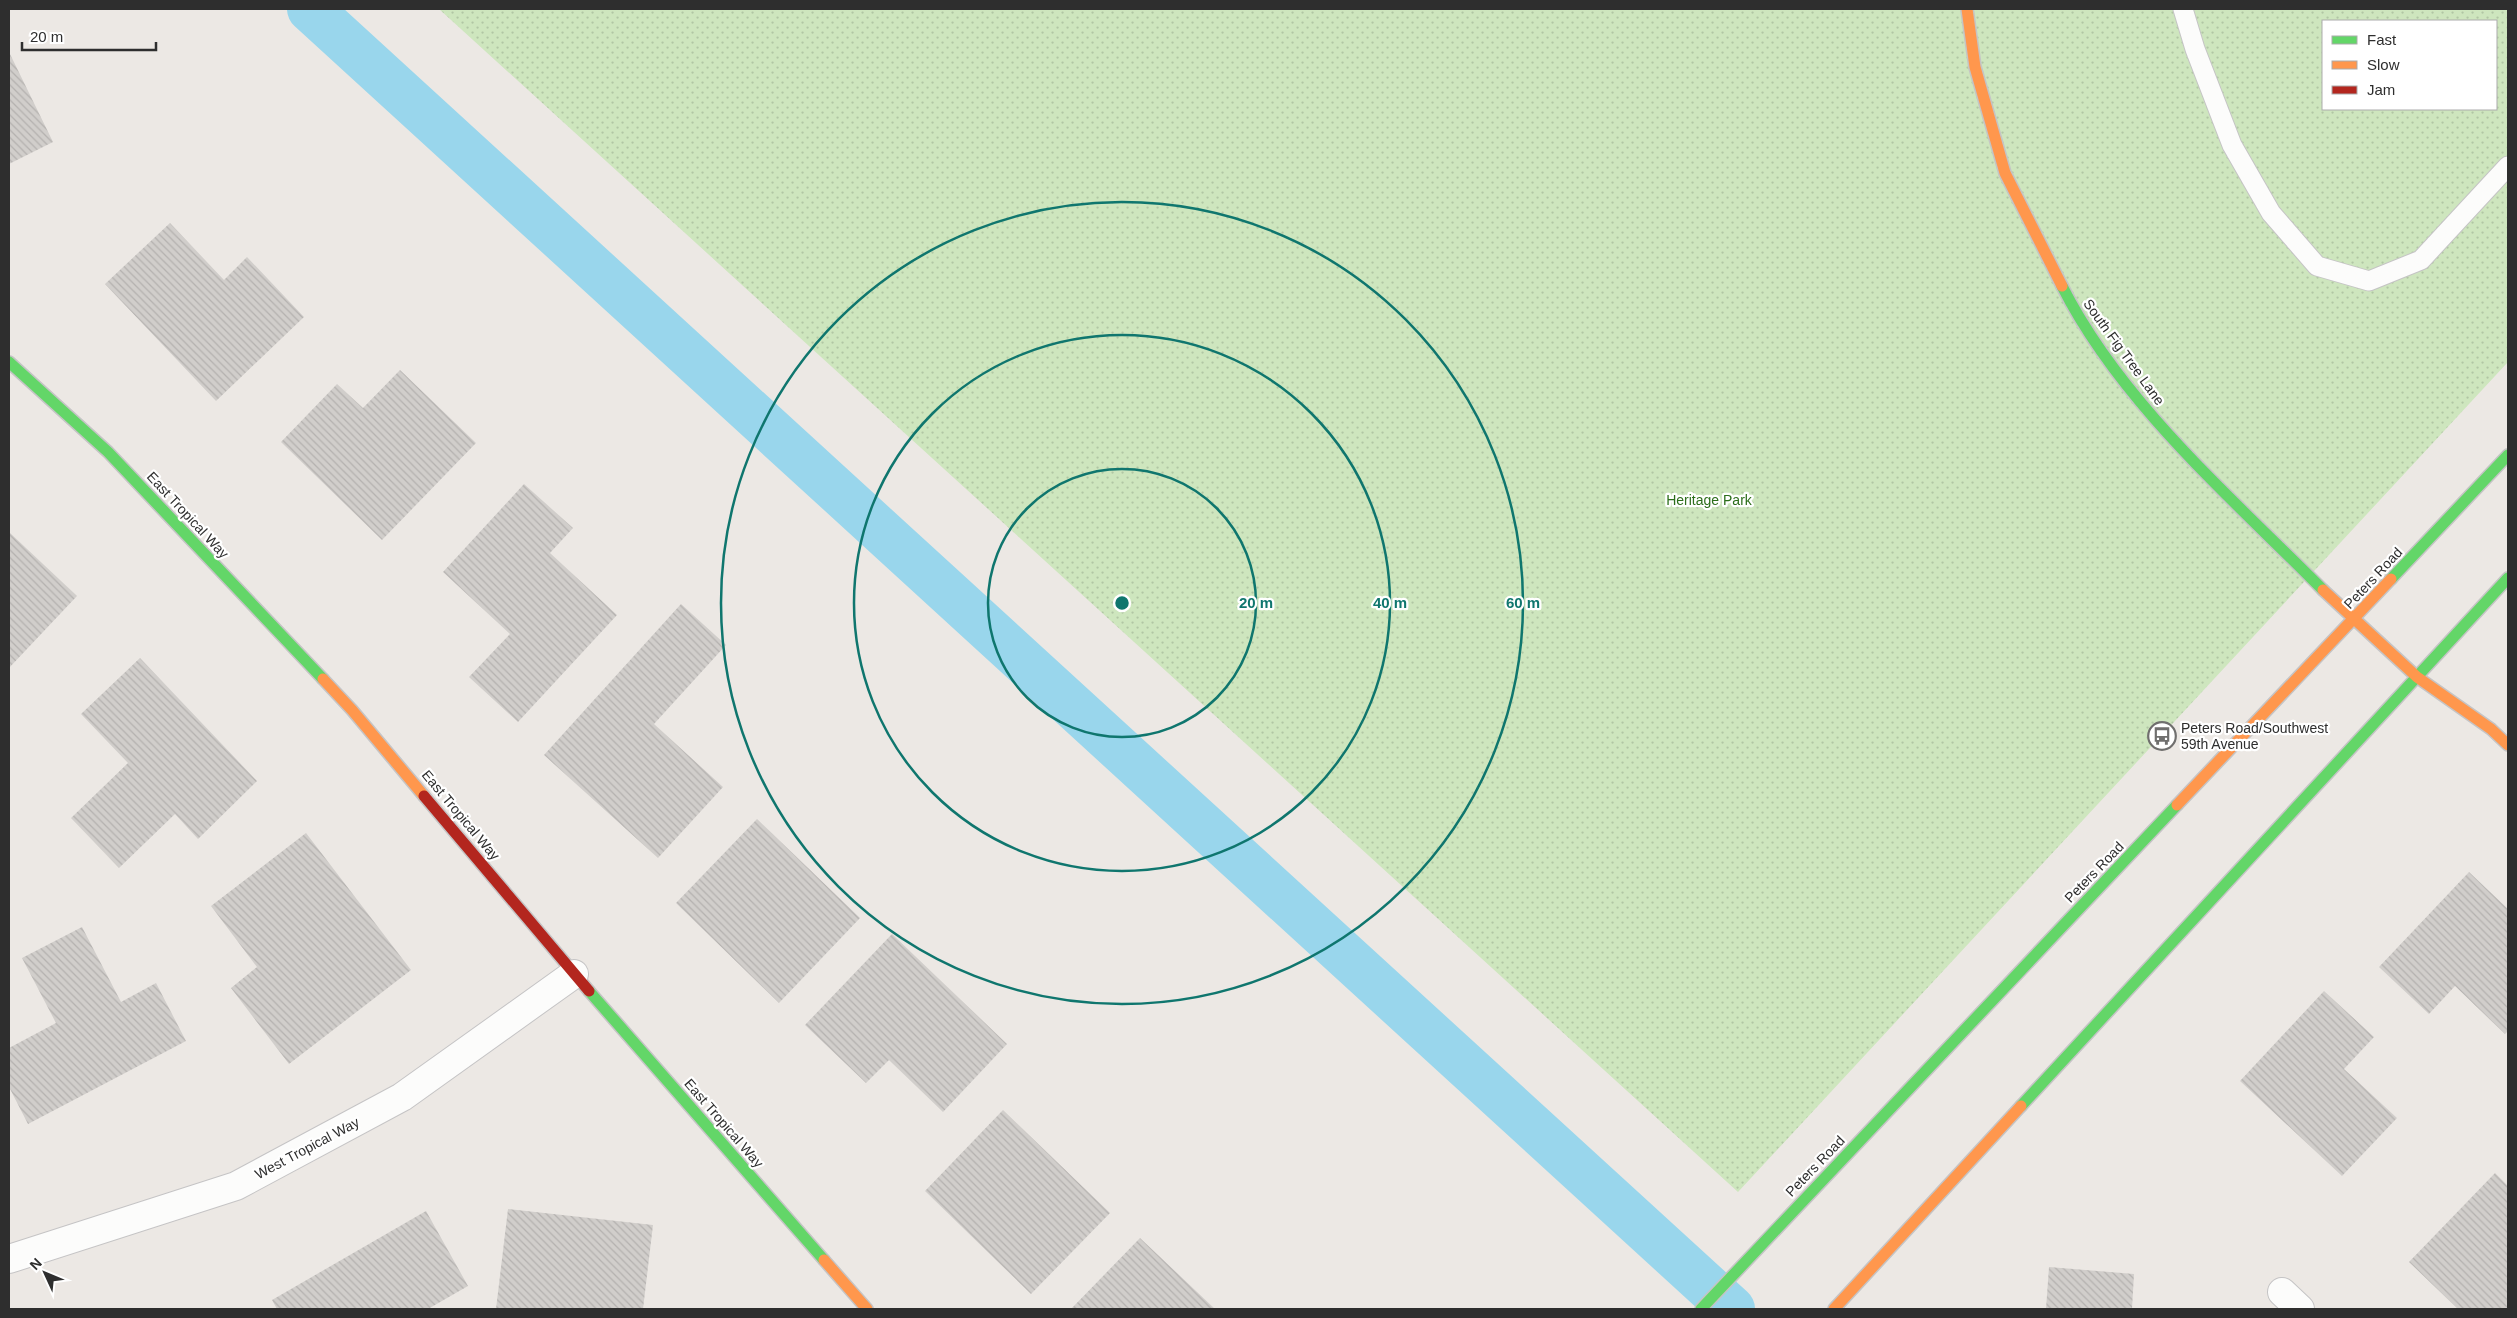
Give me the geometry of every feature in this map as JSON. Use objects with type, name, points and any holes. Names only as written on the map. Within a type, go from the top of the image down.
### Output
[{"type":"street","name":"South Fig Tree Lane","points":[[1967,9],[1975,67],[2005,173],[2079,320],[2157,423],[2354,621],[2417,677],[2491,729],[2508,745]]},
{"type":"street","name":"East Tropical Way","points":[[9,362],[108,452],[352,710],[574,974],[867,1309]]},
{"type":"street","name":"Peters Road","points":[[1702,1309],[1782,1222],[2354,621],[2508,455]]},
{"type":"street","points":[[1834,1309],[2508,578]]},
{"type":"street","name":"West Tropical Way","points":[[9,1259],[236,1186],[402,1097],[574,974]]},
{"type":"lane","points":[[2182,9],[2232,145],[2271,213],[2317,266],[2368,282],[2421,260],[2508,166]]},
{"type":"green space","name":"Heritage Park","points":[[439,9],[2508,9],[2508,362],[1738,1192]]},
{"type":"building","points":[[9,52],[53,142],[9,164]]},
{"type":"building","points":[[170,223],[224,280],[247,257],[304,317],[216,401],[105,284]]},
{"type":"building","points":[[400,370],[476,443],[382,540],[281,442],[337,384],[363,408]]},
{"type":"building","points":[[524,484],[573,528],[550,553],[617,615],[518,722],[469,677],[510,634],[443,572]]},
{"type":"building","points":[[9,532],[77,596],[9,668]]},
{"type":"building","points":[[681,604],[726,645],[654,724],[723,787],[658,858],[544,755]]},
{"type":"building","points":[[140,658],[257,781],[198,839],[175,814],[119,868],[71,818],[128,763],[81,714]]},
{"type":"building","points":[[757,819],[860,918],[779,1003],[676,903]]},
{"type":"building","points":[[306,833],[411,970],[289,1064],[231,988],[257,967],[211,906]]},
{"type":"building","points":[[2469,872],[2508,909],[2508,1031],[2505,1034],[2455,986],[2429,1014],[2379,967]]},
{"type":"building","points":[[82,927],[121,1002],[156,983],[186,1041],[28,1124],[9,1087],[9,1048],[56,1023],[22,958]]},
{"type":"building","points":[[892,934],[1007,1044],[943,1112],[889,1060],[866,1083],[805,1025]]},
{"type":"building","points":[[2324,991],[2374,1037],[2344,1069],[2397,1118],[2342,1176],[2240,1081]]},
{"type":"building","points":[[1003,1110],[1110,1213],[1031,1294],[925,1191]]},
{"type":"building","points":[[2495,1173],[2508,1186],[2508,1309],[2458,1309],[2409,1262]]},
{"type":"building","points":[[508,1209],[653,1225],[643,1309],[496,1309]]},
{"type":"building","points":[[426,1211],[468,1286],[428,1309],[277,1309],[272,1300]]},
{"type":"building","points":[[1140,1238],[1215,1309],[1071,1309]]},
{"type":"building","points":[[2049,1267],[2134,1274],[2132,1309],[2046,1309]]},
{"type":"waterway","points":[[310,9],[1732,1309]]},
{"type":"traffic: fast","points":[[2062,286],[2086,329],[2115,370],[2147,409],[2180,447],[2323,590]]},
{"type":"traffic: fast","points":[[9,362],[108,452],[323,679]]},
{"type":"traffic: fast","points":[[2391,579],[2508,455]]},
{"type":"traffic: fast","points":[[2021,1106],[2508,578]]},
{"type":"traffic: fast","points":[[1701,1309],[2177,805]]},
{"type":"traffic: fast","points":[[589,991],[824,1260]]},
{"type":"traffic: slow","points":[[1967,9],[1975,67],[2005,173],[2062,286]]},
{"type":"traffic: slow","points":[[2177,805],[2391,579]]},
{"type":"traffic: slow","points":[[2323,590],[2417,677],[2491,729],[2508,745]]},
{"type":"traffic: slow","points":[[323,679],[352,710],[424,796]]},
{"type":"traffic: slow","points":[[1834,1309],[2021,1106]]},
{"type":"traffic: slow","points":[[824,1260],[867,1309]]},
{"type":"traffic: jam","points":[[424,796],[589,991]]},
{"type":"place","name":"Peters Road/Southwest 59th Avenue","points":[[2162,736]]}]
